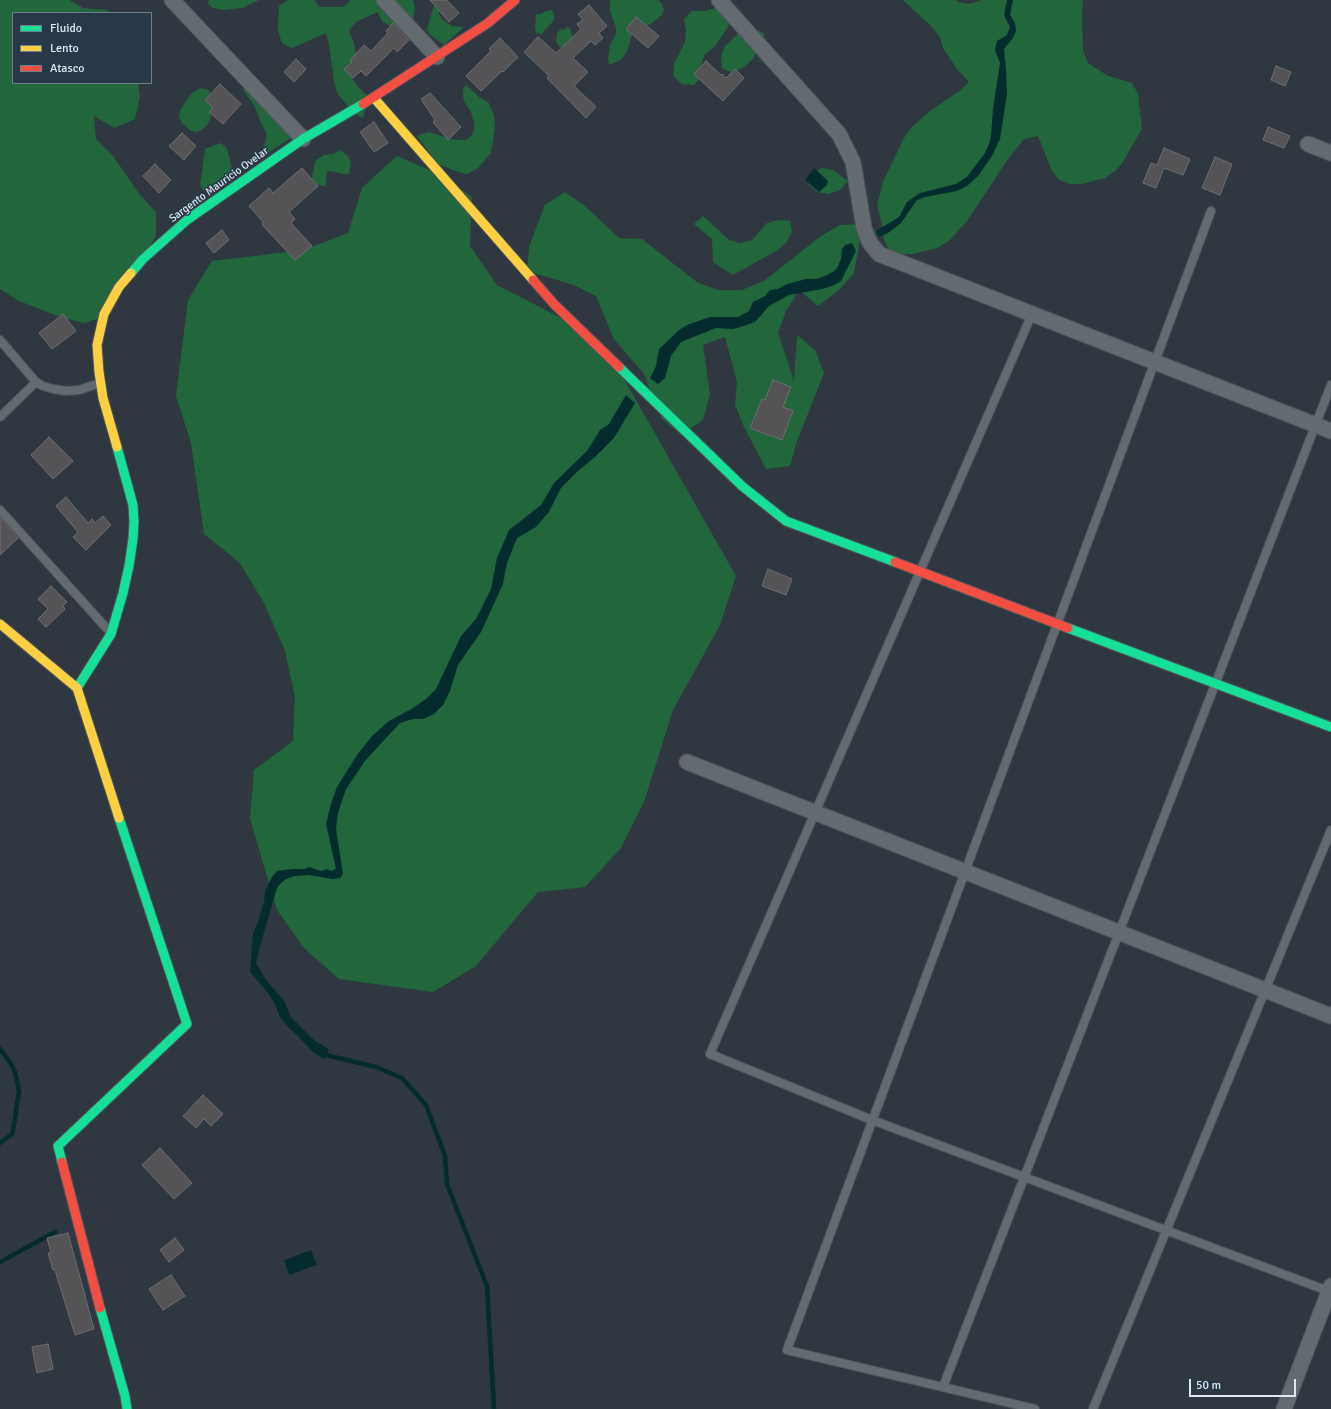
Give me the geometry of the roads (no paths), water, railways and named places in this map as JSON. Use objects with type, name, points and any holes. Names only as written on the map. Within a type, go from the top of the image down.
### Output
[{"type":"street","points":[[172,0],[304,139]]},
{"type":"street","points":[[384,0],[437,57]]},
{"type":"street","name":"Sargento Mauricio Ovelar","points":[[77,688],[111,634],[130,566],[134,539],[132,505],[103,398],[97,345],[104,314],[119,287],[143,260],[187,220],[304,139],[374,98],[488,23],[515,0]]},
{"type":"street","points":[[719,0],[839,134],[853,162],[864,228],[870,243],[878,254],[1331,432]]},
{"type":"street","points":[[374,98],[554,304],[742,486],[786,521],[1331,727]]},
{"type":"street","points":[[1308,144],[1331,153]]},
{"type":"street","points":[[0,624],[77,688],[187,1024],[58,1146],[125,1396],[126,1409]]},
{"type":"street","points":[[687,762],[1331,1016]]},
{"type":"street","points":[[1284,1409],[1330,1289]]},
{"type":"lane","points":[[1035,1409],[787,1350],[1211,211]]},
{"type":"lane","points":[[1032,314],[710,1054],[872,1120],[1166,1230],[1330,1289]]},
{"type":"lane","points":[[0,340],[36,382],[54,389],[66,391],[79,390],[100,382]]},
{"type":"lane","points":[[0,416],[36,382]]},
{"type":"lane","points":[[942,1387],[1331,386]]},
{"type":"lane","points":[[0,510],[111,634]]},
{"type":"lane","points":[[1093,1409],[1331,830]]},
{"type":"waterway","points":[[0,1049],[10,1062],[15,1072],[19,1091],[12,1134],[0,1143]]},
{"type":"waterway","points":[[321,1051],[326,1055],[376,1067],[402,1078],[426,1105],[445,1156],[447,1184],[487,1286],[494,1409]]},
{"type":"waterway","points":[[0,1262],[55,1232]]}]
